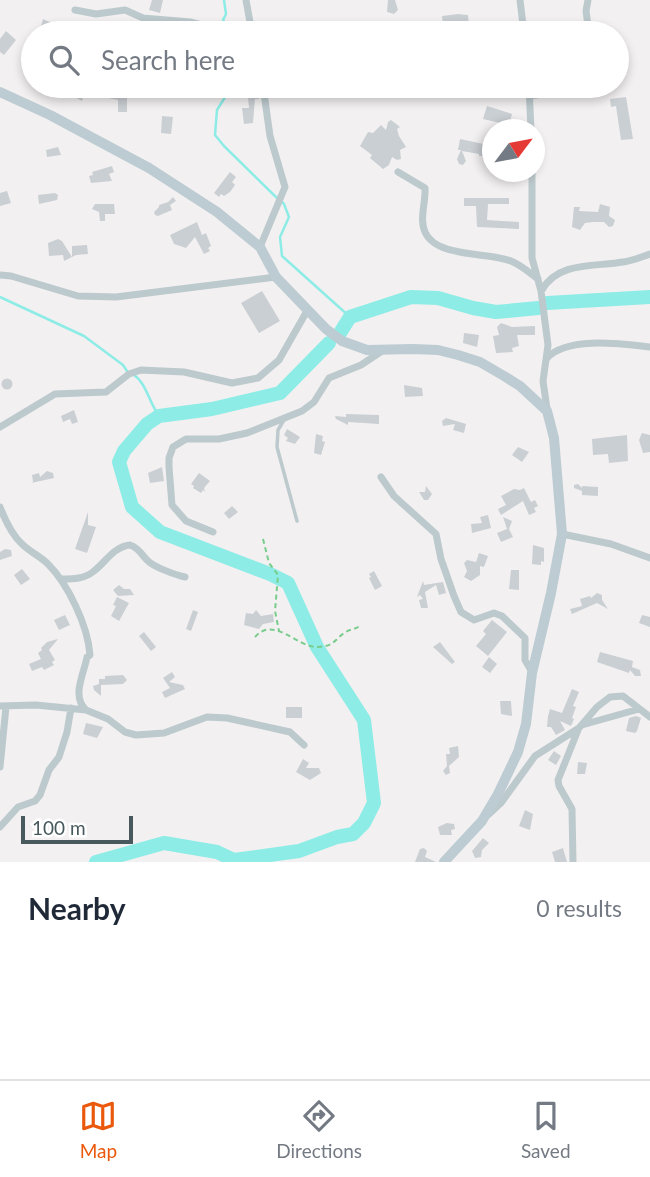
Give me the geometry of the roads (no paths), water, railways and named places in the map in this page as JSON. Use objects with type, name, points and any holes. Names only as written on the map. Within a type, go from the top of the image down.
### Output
[{"type":"street","points":[[246,0],[250,21]]},
{"type":"street","points":[[520,0],[523,21]]},
{"type":"street","points":[[587,21],[588,0]]},
{"type":"street","points":[[75,10],[96,14],[125,10],[143,18],[178,21]]},
{"type":"street","points":[[0,92],[33,106],[149,168],[217,212],[260,247],[276,277],[307,311],[342,341],[354,347],[382,351],[438,350],[480,362],[520,386],[547,411]]},
{"type":"street","points":[[260,247],[285,187],[270,136],[265,98]]},
{"type":"street","points":[[529,98],[530,119]]},
{"type":"street","points":[[398,172],[425,188],[423,225],[431,241],[466,254],[510,260],[539,280]]},
{"type":"street","points":[[482,821],[518,752],[526,724],[532,673],[562,534],[554,438],[543,381],[548,345],[541,291],[533,258],[532,182]]},
{"type":"street","points":[[541,291],[545,285],[569,269],[627,262],[650,254]]},
{"type":"street","points":[[0,275],[78,296],[116,297],[276,277]]},
{"type":"street","points":[[0,427],[55,394],[106,392],[130,374],[141,370],[184,372],[232,383],[258,378],[279,360],[307,311]]},
{"type":"street","points":[[546,359],[554,350],[574,346],[624,343],[650,347]]},
{"type":"street","points":[[213,532],[186,521],[172,505],[169,458],[173,447],[187,439],[219,439],[247,433],[285,418],[308,407],[329,378],[361,365],[382,351]]},
{"type":"street","points":[[381,477],[394,496],[436,534],[440,559],[461,612],[474,621],[494,613],[505,618],[525,638],[525,660],[532,673]]},
{"type":"street","points":[[0,507],[9,526],[23,545],[38,554],[62,579],[75,604],[90,646],[90,655],[87,657],[78,695],[81,706],[86,710]]},
{"type":"street","points":[[562,534],[611,544],[650,558]]},
{"type":"street","points":[[62,579],[88,575],[116,551],[130,545],[137,548],[150,563],[185,577]]},
{"type":"street","points":[[573,862],[572,809],[558,780],[581,727],[597,707],[610,697],[623,696],[650,717]]},
{"type":"street","points":[[0,767],[3,707],[36,705],[86,710],[108,719],[125,732],[136,735],[164,733],[194,721],[215,717],[290,732],[304,745]]},
{"type":"street","points":[[0,827],[18,807],[35,801],[40,795],[49,770],[59,758],[71,708]]},
{"type":"street","points":[[444,862],[501,803],[535,756],[581,727],[639,709]]},
{"type":"lane","points":[[285,418],[278,430],[277,447],[297,521]]},
{"type":"waterway","points":[[224,0],[226,14],[224,21]]},
{"type":"waterway","points":[[224,98],[217,110],[215,135],[278,199]]},
{"type":"waterway","points":[[281,201],[289,217],[280,237],[282,256],[350,317]]},
{"type":"waterway","points":[[0,297],[84,336],[123,365],[127,371]]},
{"type":"waterway","points":[[340,333],[350,317],[411,297],[438,298],[496,312],[538,308]]},
{"type":"waterway","points":[[547,303],[650,297]]},
{"type":"waterway","points":[[96,862],[164,843],[217,852],[234,860],[299,851],[353,834],[364,823],[374,803],[364,720],[317,647],[288,583],[160,532],[132,507],[119,462],[124,451],[147,424],[159,416],[212,409],[280,393],[329,343]]},
{"type":"waterway","points":[[134,375],[142,383],[159,416]]}]
